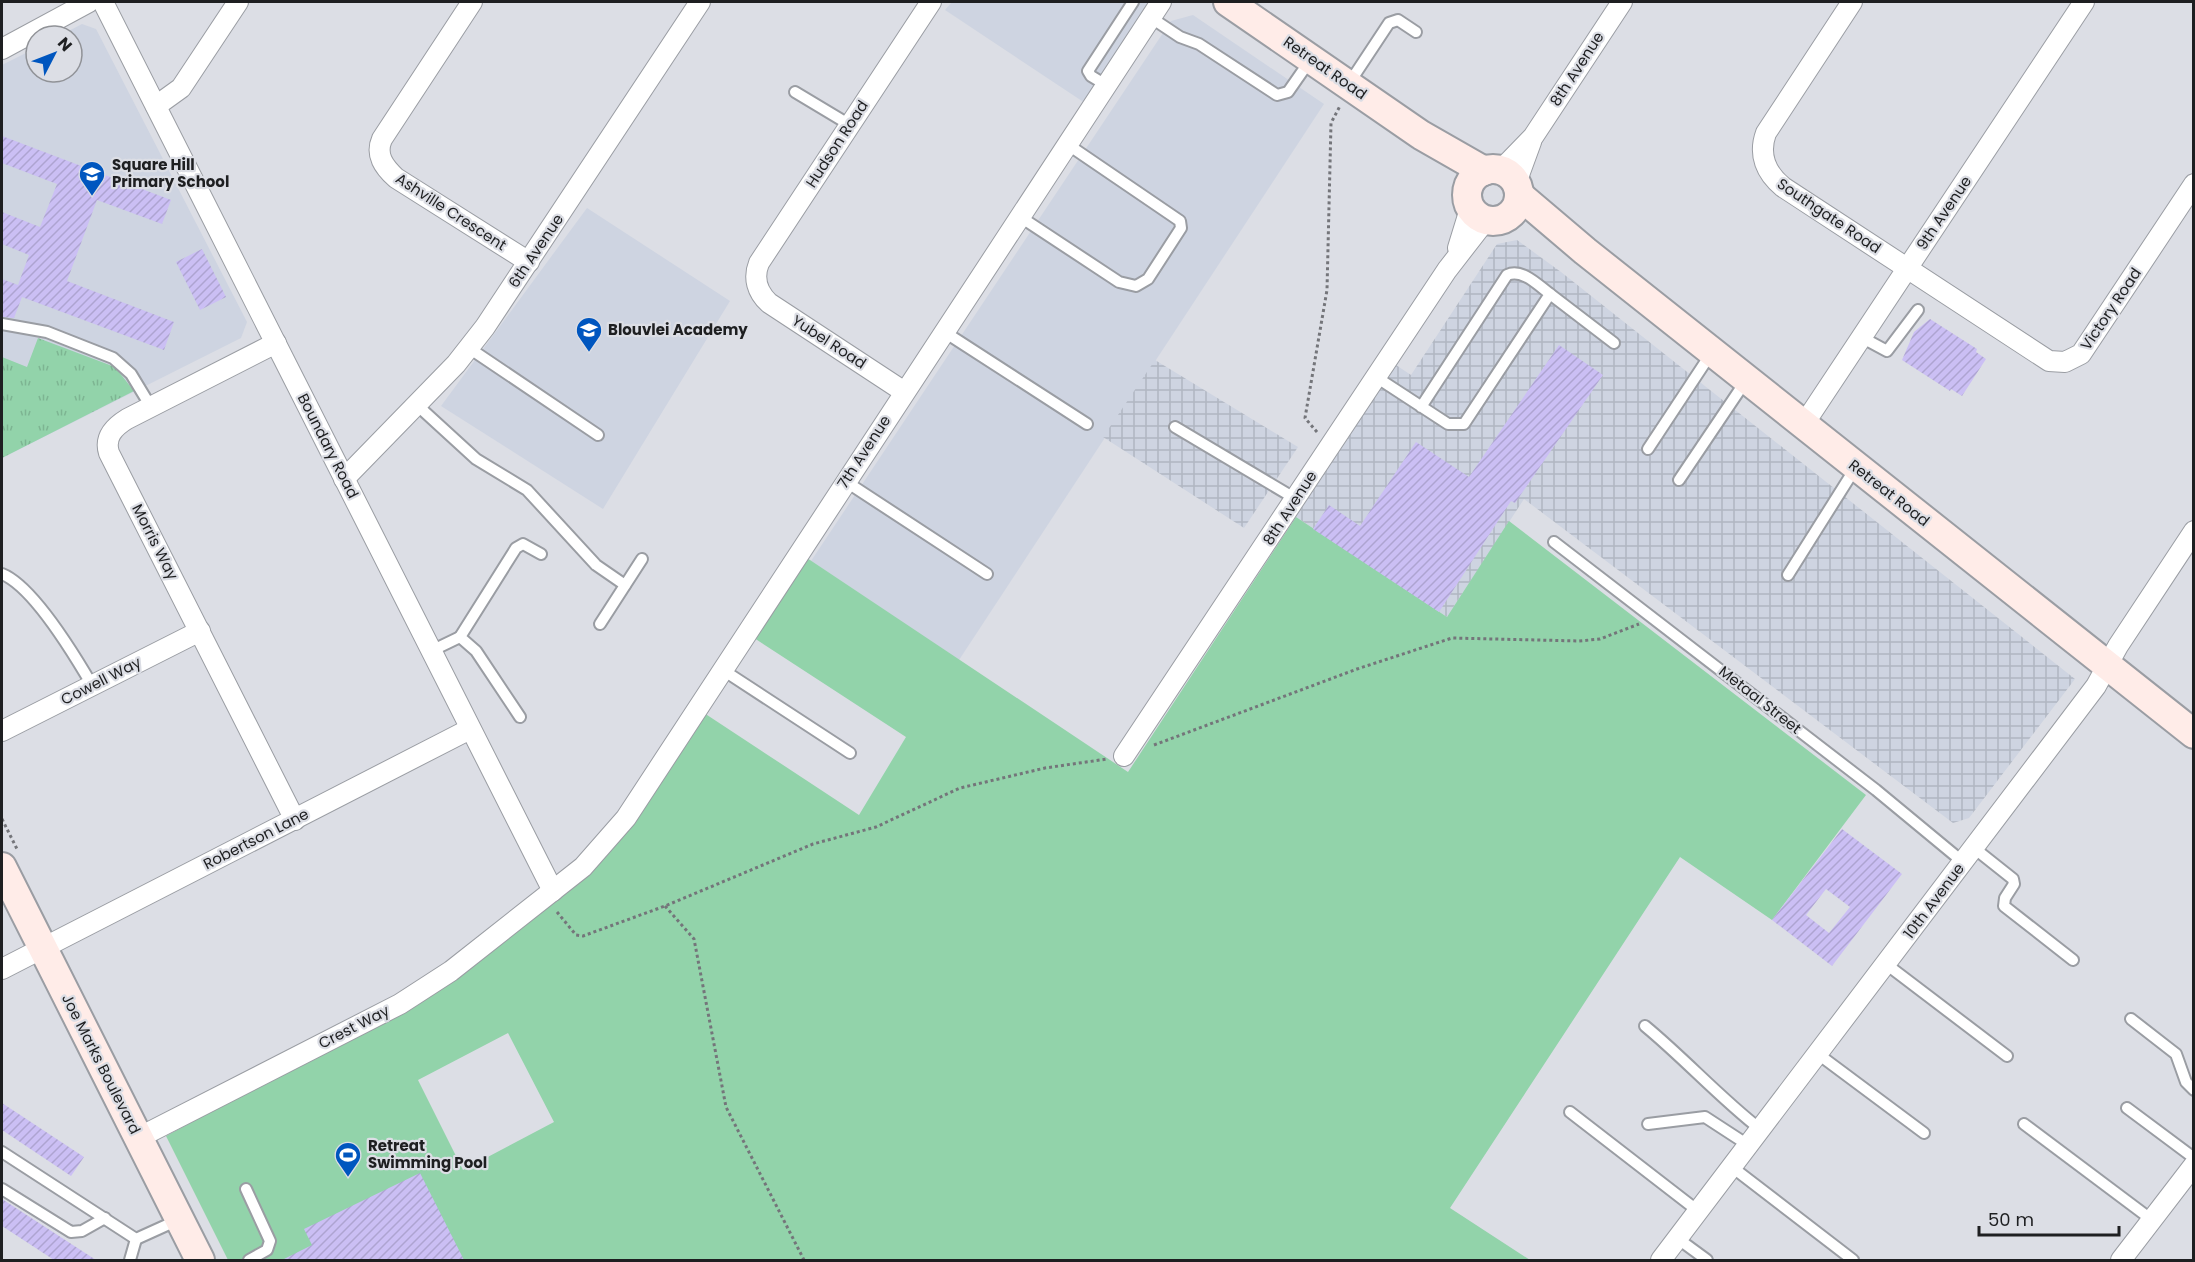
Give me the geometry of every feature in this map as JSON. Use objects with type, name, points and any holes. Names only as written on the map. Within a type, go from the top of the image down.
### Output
[{"type":"main road","name":"Retreat Road","points":[[1228,2],[1311,59],[1345,93],[1421,135],[1493,195],[1545,233],[1585,251],[2193,734]]},
{"type":"main road","name":"Joe Marks Boulevard","points":[[2,867],[200,1260]]},
{"type":"street","points":[[2,49],[89,2]]},
{"type":"street","name":"Boundary Road","points":[[103,2],[553,891]]},
{"type":"street","points":[[156,106],[181,88],[238,2]]},
{"type":"street","name":"Ashville Crescent","points":[[472,2],[382,139],[379,150],[383,165],[396,178],[529,262]]},
{"type":"street","name":"6th Avenue","points":[[344,478],[417,405],[469,348],[529,262],[700,2]]},
{"type":"street","name":"Hudson Road","points":[[759,290],[756,279],[759,263],[931,2]]},
{"type":"street","name":"8th Avenue","points":[[1124,756],[1455,259],[1493,195],[1622,2]]},
{"type":"street","name":"Southgate Road","points":[[1852,2],[1770,125],[1763,142],[1764,160],[1768,171],[1783,187],[1907,268]]},
{"type":"street","name":"9th Avenue","points":[[1804,424],[2084,2]]},
{"type":"street","name":"7th Avenue","points":[[553,891],[592,858],[626,818],[903,391],[1155,9]]},
{"type":"street","name":"Victory Road","points":[[1907,268],[2041,357],[2057,363],[2065,362],[2081,354],[2193,184]]},
{"type":"street","name":"Yubel Road","points":[[759,290],[769,303],[903,391]]},
{"type":"street","name":"Morris Way","points":[[276,343],[120,423],[110,433],[107,448],[295,820]]},
{"type":"street","name":"10th Avenue","points":[[1661,1260],[2096,686],[2107,665],[2193,531]]},
{"type":"street","name":"Cowell Way","points":[[2,731],[200,630]]},
{"type":"street","name":"Robertson Lane","points":[[2,969],[42,946],[295,820],[470,729]]},
{"type":"street","name":"Crest Way","points":[[138,1138],[400,1004],[451,971],[553,891]]},
{"type":"street","points":[[2121,1260],[2152,1220],[2190,1179]]},
{"type":"lane","points":[[1106,85],[1091,76],[1088,71],[1133,2]]},
{"type":"lane","points":[[1155,9],[1180,37],[1199,44],[1277,95],[1288,92],[1311,59]]},
{"type":"lane","points":[[1345,93],[1389,23],[1398,20],[1416,32]]},
{"type":"lane","points":[[795,92],[850,125]]},
{"type":"lane","points":[[1019,216],[1119,282],[1136,286],[1148,279],[1181,228],[1180,222],[1067,144]]},
{"type":"lane","points":[[1421,407],[1507,275],[1518,272],[1523,275],[1614,343]]},
{"type":"lane","points":[[1376,377],[1448,424],[1464,424],[1550,294]]},
{"type":"lane","points":[[1861,337],[1887,351],[1918,310]]},
{"type":"lane","points":[[2,324],[47,333],[113,358],[131,374],[151,407]]},
{"type":"lane","points":[[943,331],[1087,424]]},
{"type":"lane","points":[[469,348],[598,435]]},
{"type":"lane","points":[[1648,449],[1713,351]]},
{"type":"lane","points":[[1679,480],[1748,379]]},
{"type":"lane","points":[[417,405],[476,459],[528,490],[596,565],[625,585]]},
{"type":"lane","points":[[1175,427],[1296,499]]},
{"type":"lane","points":[[1788,575],[1856,467]]},
{"type":"lane","points":[[845,480],[987,574]]},
{"type":"lane","name":"Metaal Street","points":[[1554,542],[1876,790],[1968,855],[2013,879],[2012,888],[2003,901],[2006,909],[2073,960]]},
{"type":"lane","points":[[431,651],[460,637],[516,548],[523,544],[541,554]]},
{"type":"lane","points":[[600,624],[642,559]]},
{"type":"lane","points":[[2,574],[16,584],[38,607],[76,657],[92,685]]},
{"type":"lane","points":[[460,637],[476,651],[520,717]]},
{"type":"lane","points":[[723,670],[850,753]]},
{"type":"lane","points":[[1886,964],[2007,1056]]},
{"type":"lane","points":[[2131,1019],[2176,1054],[2186,1082],[2193,1090]]},
{"type":"lane","points":[[1645,1026],[1684,1058],[1734,1109],[1761,1129]]},
{"type":"lane","points":[[1818,1054],[1924,1133]]},
{"type":"lane","points":[[2127,1108],[2193,1158]]},
{"type":"lane","points":[[1570,1112],[1698,1211]]},
{"type":"lane","points":[[1648,1124],[1706,1117],[1748,1145]]},
{"type":"lane","points":[[2024,1124],[2152,1220]]},
{"type":"lane","points":[[2,1152],[136,1239]]},
{"type":"lane","points":[[1732,1167],[1853,1260]]},
{"type":"lane","points":[[2,1189],[71,1232],[82,1231],[105,1218]]},
{"type":"lane","points":[[246,1189],[270,1241],[267,1250],[252,1260]]},
{"type":"lane","points":[[130,1260],[136,1239],[179,1219]]},
{"type":"lane","points":[[1677,1238],[1707,1260]]},
{"type":"path","points":[[1330,446],[1305,418],[1327,290],[1331,123],[1345,93]]},
{"type":"path","points":[[553,891],[553,907],[579,936],[664,906],[813,844],[876,828],[960,788],[1037,770],[1124,756],[1357,669],[1452,638],[1600,639],[1654,618]]},
{"type":"path","points":[[664,906],[694,939],[726,1107],[804,1260]]},
{"type":"shaded area","points":[[952,2],[1161,2],[1091,107],[945,10]]},
{"type":"shaded area","points":[[1193,15],[1324,104],[959,660],[811,561],[1171,21]]},
{"type":"shaded area","name":"Square Hill Primary School","points":[[84,25],[96,29],[247,322],[241,338],[2,458],[2,65],[24,54],[24,84],[84,84]]},
{"type":"shaded area","name":"Blouvlei Academy","points":[[587,208],[730,301],[603,509],[441,406]]},
{"type":"shaded area","points":[[1517,240],[1561,272],[2075,679],[1969,818],[1953,823],[1524,499],[1447,617],[1296,517],[1396,365],[1411,375],[1497,244]]},
{"type":"shaded area","points":[[1155,360],[1298,447],[1244,528],[1103,437]]},
{"type":"green space","points":[[38,338],[115,367],[134,391],[2,458],[2,357],[27,367]]},
{"type":"green space","points":[[1296,517],[1447,617],[1509,521],[1866,795],[1772,920],[1680,857],[1450,1208],[1530,1260],[228,1260],[166,1136],[404,1008],[584,869],[701,711],[859,815],[906,737],[751,636],[804,556],[1128,772]],"holes":[[[508,1033],[554,1122],[463,1170],[418,1080]]]},
{"type":"building","points":[[2,136],[171,200],[162,224],[97,200],[67,281],[174,322],[164,350],[22,297],[14,318],[2,317],[2,279],[18,285],[29,255],[2,244],[2,212],[40,227],[57,184],[2,163]]},
{"type":"building","points":[[202,249],[226,297],[200,310],[176,262]]},
{"type":"building","points":[[1930,319],[1977,349],[1976,352],[1986,359],[1962,396],[1951,389],[1950,391],[1902,360],[1914,332]]},
{"type":"building","points":[[1559,345],[1603,375],[1515,503],[1511,501],[1439,612],[1313,529],[1329,505],[1360,526],[1416,442],[1469,477]]},
{"type":"building","points":[[1842,829],[1902,874],[1832,966],[1772,920]],"holes":[[[1826,889],[1850,907],[1829,933],[1806,915]]]},
{"type":"building","points":[[2,1103],[84,1157],[71,1176],[2,1130]]},
{"type":"building","points":[[420,1173],[464,1260],[282,1260],[312,1245],[304,1229]]},
{"type":"building","points":[[2,1199],[96,1260],[54,1260],[2,1226]]},
{"type":"place","name":"Square Hill Primary School","points":[[92,197]]},
{"type":"place","name":"Blouvlei Academy","points":[[589,353]]},
{"type":"place","name":"Retreat Swimming Pool","points":[[348,1178]]}]
